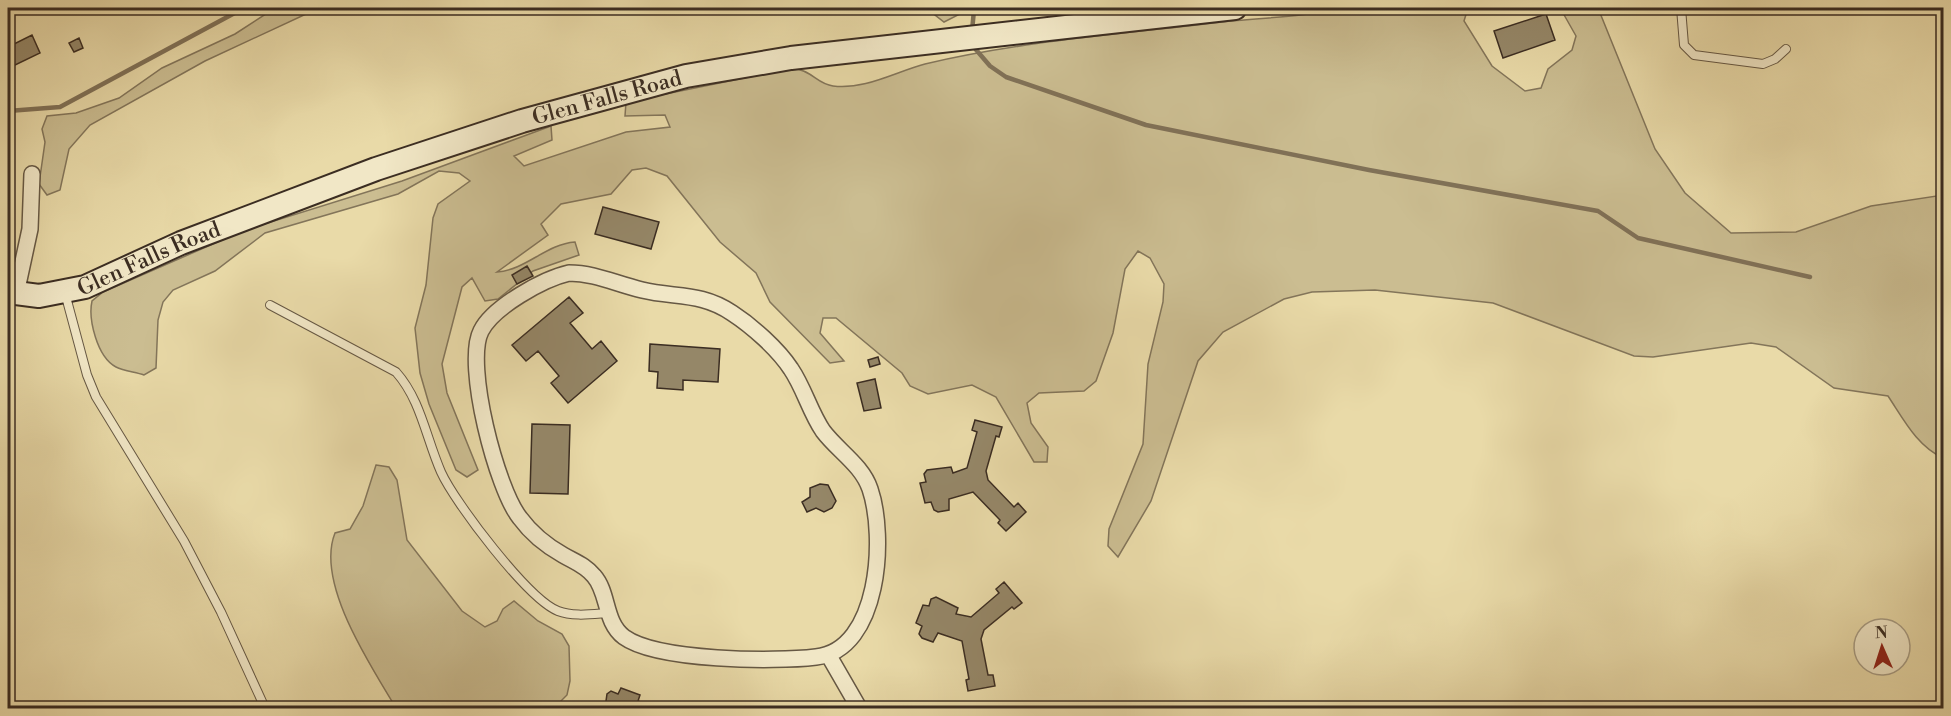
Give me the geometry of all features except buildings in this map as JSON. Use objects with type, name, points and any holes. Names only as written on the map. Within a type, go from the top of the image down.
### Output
[{"type":"street","name":"Glen Falls Road","points":[[12,293],[39,296],[64,293],[85,287],[181,243],[355,177],[596,98],[686,76],[744,65],[962,37],[1201,9],[1235,8]]},
{"type":"street","points":[[12,293],[30,229],[32,174]]},
{"type":"street","points":[[568,273],[601,277],[652,292],[696,296],[733,314],[791,369],[821,428],[864,475],[871,491],[876,528],[874,589],[868,610],[848,641],[829,656],[785,661],[734,660],[639,645],[624,637],[616,628],[609,613],[597,579],[585,566],[547,544],[520,519],[508,500],[498,476],[476,362],[476,344],[481,330],[494,315],[540,283],[568,273]]},
{"type":"street","points":[[829,656],[860,708]]},
{"type":"lane","points":[[1681,8],[1684,45],[1694,55],[1763,64],[1775,59],[1786,49]]},
{"type":"lane","points":[[64,293],[87,375],[96,397],[184,541],[221,612],[265,708]]},
{"type":"lane","points":[[270,305],[378,362],[402,379],[419,409],[430,446],[452,494],[527,588],[542,602],[559,612],[577,615],[609,613]]},
{"type":"shaded area","points":[[275,8],[319,8],[205,61],[90,125],[69,149],[60,190],[47,195],[39,184],[45,142],[42,129],[47,116],[76,113],[119,98],[162,68],[235,34]]},
{"type":"shaded area","points":[[926,8],[965,8],[960,14],[944,22]]},
{"type":"shaded area","points":[[1339,8],[1468,8],[1464,21],[1492,66],[1525,91],[1541,88],[1548,69],[1572,50],[1576,36],[1563,13],[1550,8],[1598,8],[1655,149],[1685,193],[1731,233],[1796,232],[1871,206],[1943,195],[1943,458],[1918,439],[1888,396],[1834,388],[1776,347],[1751,343],[1653,357],[1634,356],[1493,303],[1375,290],[1312,292],[1284,299],[1223,332],[1198,361],[1151,501],[1118,557],[1108,546],[1109,529],[1143,444],[1148,364],[1163,302],[1164,284],[1150,258],[1138,251],[1125,269],[1113,333],[1096,381],[1084,391],[1039,393],[1027,403],[1031,423],[1048,447],[1047,462],[1034,462],[996,397],[972,385],[928,394],[910,386],[902,373],[836,318],[823,318],[820,333],[844,361],[830,363],[770,302],[756,273],[720,242],[667,176],[646,168],[632,170],[611,194],[561,204],[541,224],[548,235],[497,272],[517,267],[565,244],[575,242],[579,255],[533,271],[498,299],[485,301],[472,278],[462,287],[442,364],[447,393],[478,470],[467,477],[456,470],[429,404],[420,373],[415,328],[426,285],[433,218],[438,204],[470,181],[459,173],[439,171],[398,194],[265,233],[215,271],[173,290],[163,302],[158,320],[156,368],[144,375],[116,367],[109,362],[95,337],[91,318],[92,301],[103,292],[245,230],[402,181],[551,126],[552,140],[514,156],[524,166],[626,132],[670,127],[665,115],[625,116],[626,102],[793,68],[828,85],[845,87],[880,80],[925,64],[998,49],[1110,34],[1298,15]]},
{"type":"shaded area","points":[[1476,8],[1550,8],[1497,13]]},
{"type":"shaded area","points":[[376,465],[389,467],[397,480],[407,540],[462,611],[485,627],[497,621],[503,609],[514,601],[538,621],[562,634],[569,646],[570,681],[567,695],[554,708],[396,708],[349,624],[333,576],[331,553],[335,533],[350,529],[363,506]]},
{"type":"waterway","points":[[8,111],[60,107],[244,8]]},
{"type":"waterway","points":[[972,8],[974,10],[972,31]]},
{"type":"waterway","points":[[972,45],[990,66],[1006,77],[1146,125],[1369,170],[1598,211],[1638,238],[1810,277]]}]
